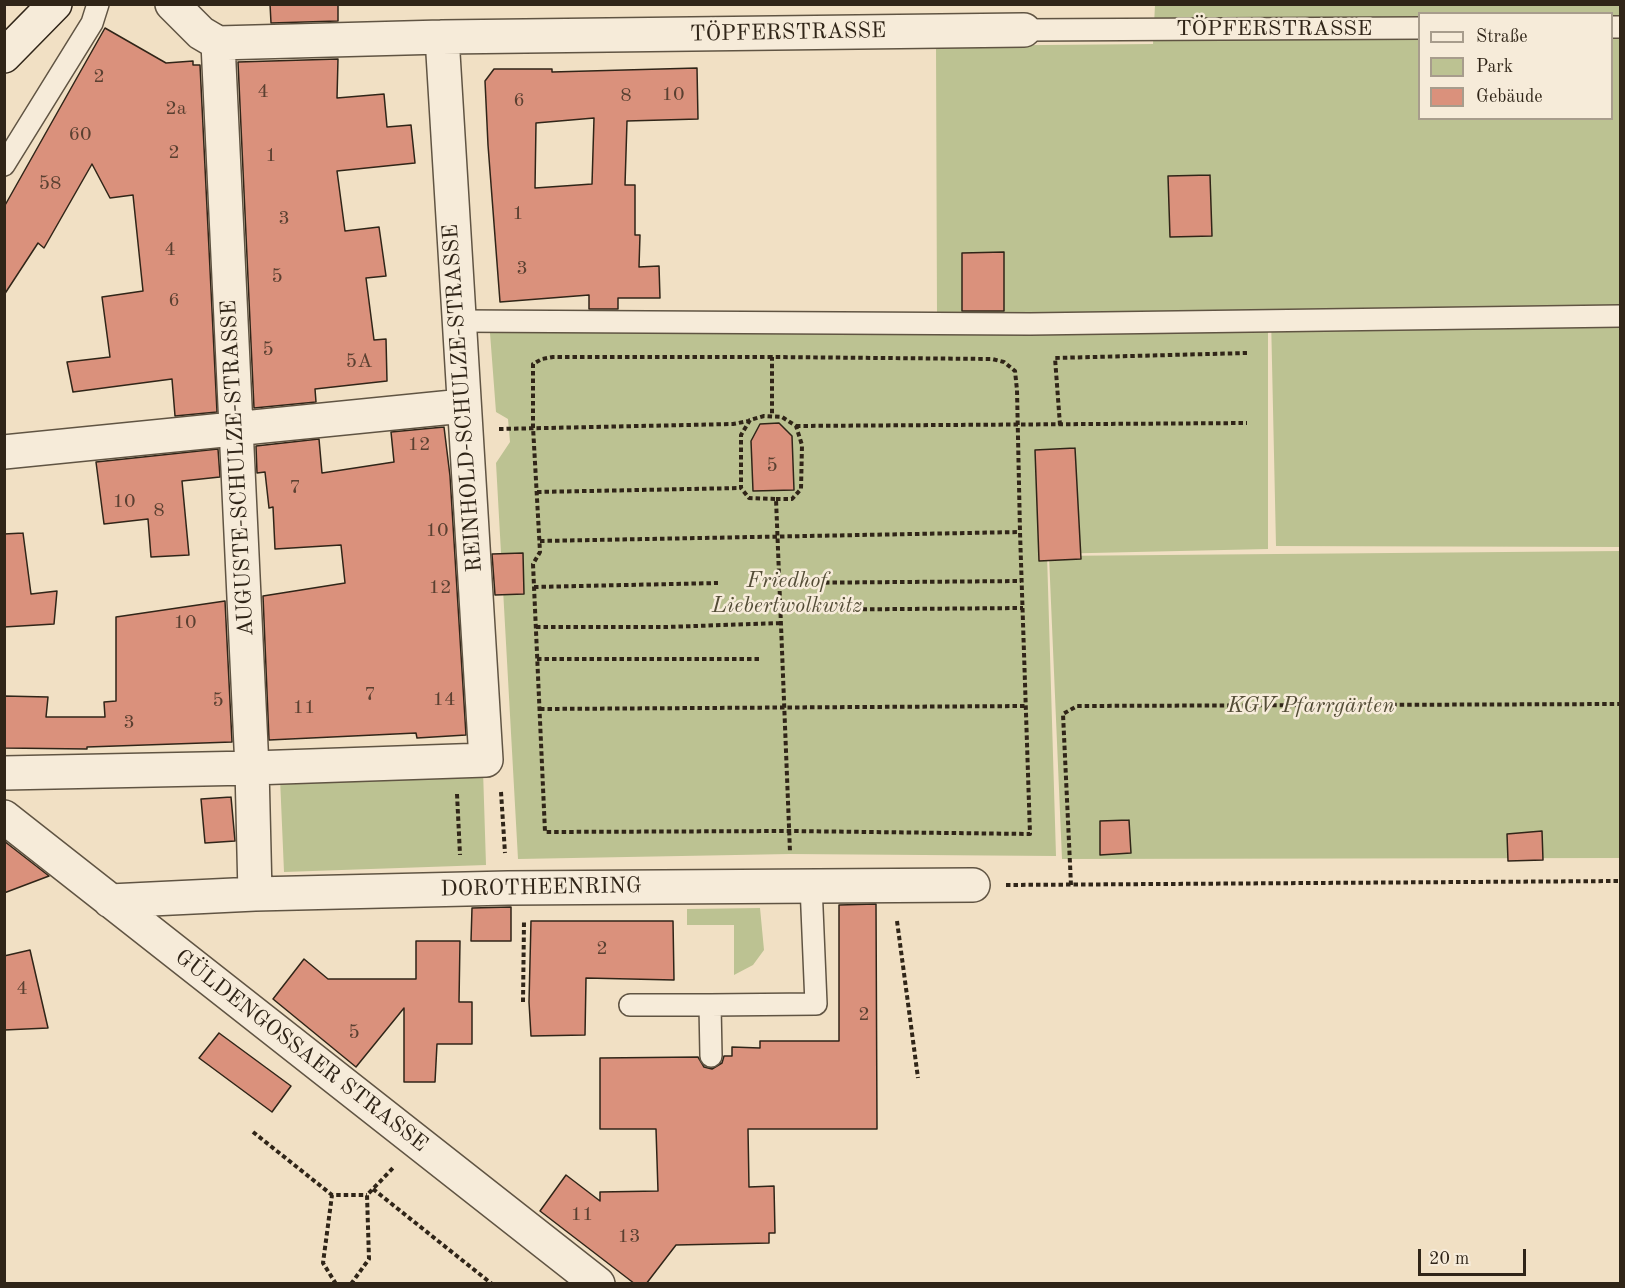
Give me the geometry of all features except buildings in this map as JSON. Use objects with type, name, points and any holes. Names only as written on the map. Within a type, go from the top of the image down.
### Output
[{"type":"street","points":[[4,56],[56,4]]},
{"type":"street","points":[[172,4],[201,33],[218,43]]},
{"type":"street","name":"TÖPFERSTRASSE","points":[[218,43],[442,37],[1024,30]]},
{"type":"street","name":"REINHOLD-SCHULZE-STRASSE","points":[[442,37],[463,406],[471,760]]},
{"type":"street","name":"AUGUSTE-SCHULZE-STRASSE","points":[[218,43],[252,768],[255,894]]},
{"type":"street","points":[[4,452],[463,406]]},
{"type":"street","points":[[4,773],[252,768],[471,760]]},
{"type":"street","name":"GÜLDENGOSSAER STRASSE","points":[[4,817],[598,1284]]},
{"type":"street","name":"DOROTHEENRING","points":[[110,901],[255,894],[460,889],[973,885]]},
{"type":"lane","points":[[4,165],[92,23],[98,4]]},
{"type":"lane","name":"TÖPFERSTRASSE","points":[[1024,30],[1418,28]]},
{"type":"lane","points":[[458,321],[1030,324],[1620,316]]},
{"type":"lane","points":[[630,1005],[816,1004],[800,885]]},
{"type":"lane","points":[[710,1005],[711,1056]]},
{"type":"path","points":[[1060,425],[1055,358],[1246,353]]},
{"type":"path","points":[[554,357],[772,357],[992,359],[1004,362],[1014,371],[1017,390],[1030,834],[790,831],[545,832],[533,564],[540,552],[533,427],[533,364],[542,359],[554,357]]},
{"type":"path","points":[[772,357],[772,416]]},
{"type":"path","points":[[509,428],[733,424],[772,416],[782,417],[795,426],[1247,423]]},
{"type":"path","points":[[750,420],[741,435],[741,488],[749,498],[792,499],[801,489],[802,445],[795,426]]},
{"type":"path","points":[[537,492],[741,488]]},
{"type":"path","points":[[776,499],[790,831],[800,885]]},
{"type":"path","points":[[540,541],[1020,532]]},
{"type":"path","points":[[780,583],[1022,581]]},
{"type":"path","points":[[534,587],[718,583]]},
{"type":"path","points":[[780,610],[1023,608]]},
{"type":"path","points":[[536,627],[666,627],[781,622]]},
{"type":"path","points":[[537,659],[759,659]]},
{"type":"path","points":[[1071,885],[1063,714],[1077,706],[1620,704]]},
{"type":"path","points":[[540,709],[1027,706]]},
{"type":"path","points":[[460,889],[471,760],[499,759],[516,888],[523,1002]]},
{"type":"path","points":[[973,885],[1620,881]]},
{"type":"path","points":[[892,886],[918,1078]]},
{"type":"path","points":[[253,1132],[332,1195],[367,1196]]},
{"type":"path","points":[[351,1284],[369,1259],[367,1196],[395,1166]]},
{"type":"path","points":[[373,1189],[492,1284]]},
{"type":"path","points":[[332,1195],[323,1263],[336,1284]]},
{"type":"green space","points":[[1155,5],[1620,5],[1620,547],[1276,546],[1271,317],[937,315],[936,46],[1153,44]]},
{"type":"green space","name":"Friedhof Liebertwolkwitz","points":[[1268,332],[1268,549],[1047,554],[1056,856],[790,854],[518,859],[496,463],[510,442],[508,419],[496,412],[490,333]]},
{"type":"green space","name":"KGV Pfarrgärten","points":[[1620,551],[1620,858],[1062,859],[1049,556]]},
{"type":"green space","points":[[483,770],[486,865],[284,872],[280,778]]},
{"type":"green space","points":[[760,908],[764,950],[753,965],[734,975],[734,925],[687,925],[687,909]]}]
